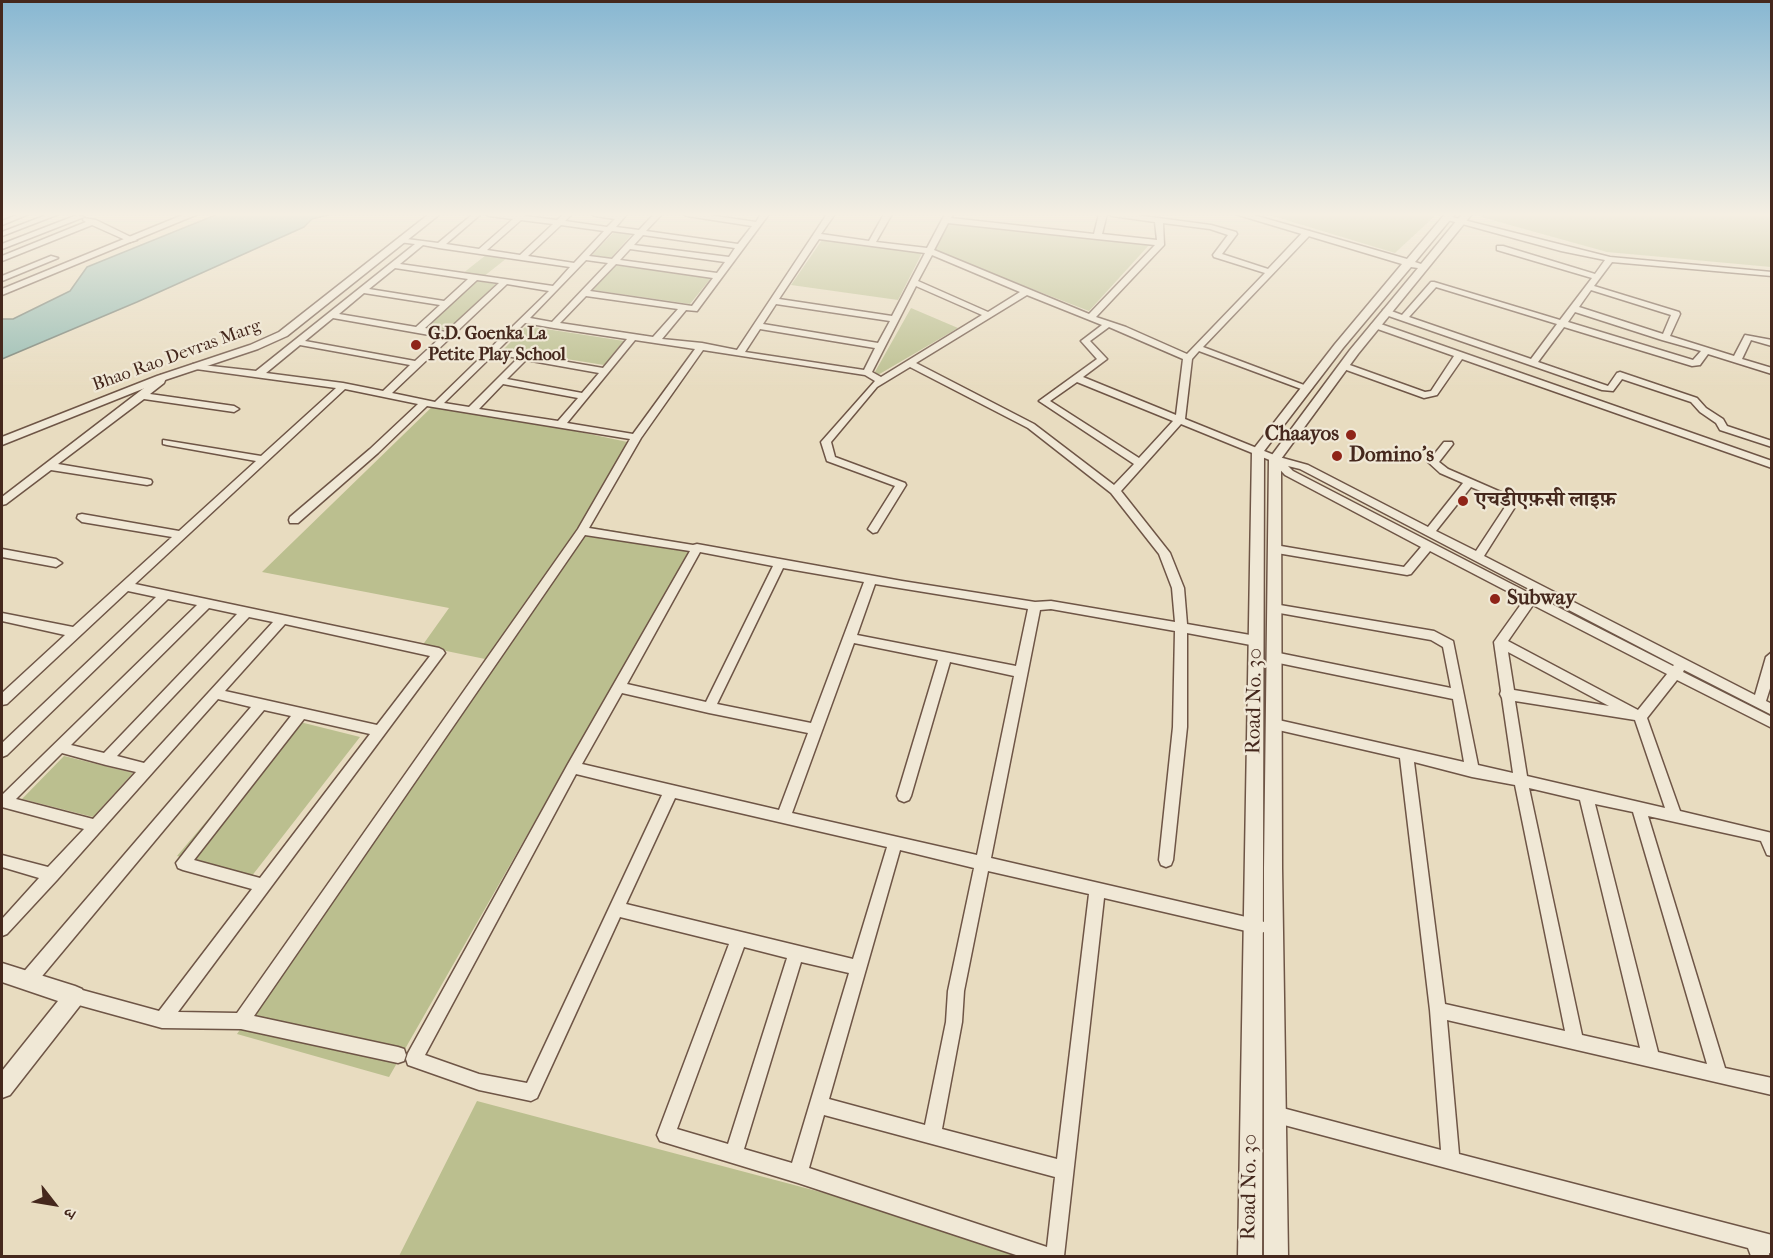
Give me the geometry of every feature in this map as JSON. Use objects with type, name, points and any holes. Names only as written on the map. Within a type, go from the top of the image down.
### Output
[{"type":"street","points":[[2,279],[18,273]]},
{"type":"street","points":[[2,292],[51,273]]},
{"type":"street","name":"Bhao Rao Devras Marg","points":[[2,441],[160,378],[254,347],[283,334],[361,273]]},
{"type":"street","points":[[257,375],[383,273]]},
{"type":"street","points":[[446,273],[554,289]]},
{"type":"street","points":[[437,405],[570,273]]},
{"type":"street","points":[[554,325],[602,273]]},
{"type":"street","points":[[697,273],[720,276]]},
{"type":"street","points":[[584,293],[684,308],[697,307],[722,273]]},
{"type":"street","points":[[739,354],[792,273]]},
{"type":"street","points":[[867,373],[918,273]]},
{"type":"street","points":[[982,273],[1188,358]]},
{"type":"street","points":[[1090,318],[1133,273]]},
{"type":"street","points":[[1115,491],[1180,419],[1188,358],[1269,273]]},
{"type":"street","points":[[1258,451],[1307,388],[1408,273]]},
{"type":"street","points":[[1275,459],[1386,312],[1410,273]]},
{"type":"street","points":[[1581,273],[1596,277]]},
{"type":"street","points":[[1533,363],[1599,273]]},
{"type":"street","points":[[418,330],[475,277]]},
{"type":"street","points":[[385,394],[505,282]]},
{"type":"street","points":[[913,282],[988,315]]},
{"type":"street","points":[[1404,318],[1434,284],[1694,363],[1706,350]]},
{"type":"street","points":[[1589,287],[1676,314],[1665,338]]},
{"type":"street","points":[[362,290],[447,304]]},
{"type":"street","points":[[873,529],[902,485],[831,459],[826,442],[874,385],[1026,291]]},
{"type":"street","points":[[773,301],[894,319]]},
{"type":"street","points":[[656,340],[684,308]]},
{"type":"street","points":[[1573,308],[1772,371]]},
{"type":"street","points":[[1386,312],[1608,389],[1620,375],[1695,400],[1703,410],[1720,421],[1724,428],[1772,444]]},
{"type":"street","points":[[332,315],[448,335]]},
{"type":"street","points":[[523,320],[867,373],[881,380]]},
{"type":"street","points":[[1108,324],[1085,341],[1102,359],[1044,401],[1140,463]]},
{"type":"street","points":[[757,326],[880,346]]},
{"type":"street","points":[[1375,326],[1772,465]]},
{"type":"street","points":[[560,425],[634,336]]},
{"type":"street","points":[[1737,360],[1748,337],[1772,343]]},
{"type":"street","points":[[298,342],[417,364]]},
{"type":"street","points":[[241,1020],[582,531],[636,437],[702,346]]},
{"type":"street","points":[[1198,348],[1307,388]]},
{"type":"street","points":[[491,351],[605,371]]},
{"type":"street","points":[[1344,366],[1424,395],[1434,393],[1459,356]]},
{"type":"street","points":[[472,410],[524,357]]},
{"type":"street","points":[[909,363],[1031,426],[1115,491],[1164,553],[1178,588],[1181,629],[1180,727],[1166,860]]},
{"type":"street","points":[[196,366],[344,386],[437,405],[636,437]]},
{"type":"street","points":[[2,501],[159,383],[160,378]]},
{"type":"street","points":[[1076,378],[1275,459],[1304,467],[1477,558],[1534,594]]},
{"type":"street","points":[[501,381],[584,396]]},
{"type":"street","points":[[2,700],[344,386]]},
{"type":"street","points":[[141,396],[234,409]]},
{"type":"street","points":[[294,520],[374,451],[425,402]]},
{"type":"street","points":[[167,442],[263,459]]},
{"type":"street","points":[[1448,444],[1433,462],[1444,471],[1506,498],[1510,507],[1477,558]]},
{"type":"street","name":"Road No. 30","points":[[1258,451],[1256,641],[1264,928],[1275,1115],[1276,1257]]},
{"type":"street","points":[[1275,459],[1289,473],[1428,546],[1534,594],[1678,669],[1772,723]]},
{"type":"street","name":"Road No. 30","points":[[1250,1257],[1274,724],[1275,459]]},
{"type":"street","points":[[48,466],[147,482]]},
{"type":"street","points":[[1429,533],[1470,482]]},
{"type":"street","points":[[82,518],[182,535]]},
{"type":"street","points":[[582,531],[689,547]]},
{"type":"street","points":[[1275,549],[1407,571],[1428,546]]},
{"type":"street","points":[[671,791],[531,1092],[479,1082],[414,1059],[573,768],[697,548],[871,580],[1035,606],[1051,605],[1256,641]]},
{"type":"street","points":[[2,553],[56,563]]},
{"type":"street","points":[[709,708],[780,563]]},
{"type":"street","points":[[783,817],[871,580]]},
{"type":"street","points":[[126,586],[439,653],[162,1020]]},
{"type":"street","points":[[2,751],[166,594]]},
{"type":"street","points":[[1534,594],[1500,642],[1521,782],[1575,1041]]},
{"type":"street","points":[[3,801],[207,603]]},
{"type":"street","points":[[932,1135],[954,1022],[956,990],[1035,606]]},
{"type":"street","points":[[1274,608],[1434,636],[1449,644],[1472,771]]},
{"type":"street","points":[[106,759],[246,612]]},
{"type":"street","points":[[2,617],[74,632]]},
{"type":"street","points":[[2,929],[282,620]]},
{"type":"street","points":[[850,638],[1021,672]]},
{"type":"street","points":[[1500,642],[1640,717],[1675,816]]},
{"type":"street","points":[[904,796],[945,657]]},
{"type":"street","points":[[1274,657],[1458,695]]},
{"type":"street","points":[[1678,669],[1765,707],[1772,657]]},
{"type":"street","points":[[1640,717],[1678,669]]},
{"type":"street","points":[[619,687],[816,729]]},
{"type":"street","points":[[216,693],[380,731]]},
{"type":"street","points":[[1506,694],[1640,717]]},
{"type":"street","points":[[27,981],[261,704]]},
{"type":"street","points":[[262,885],[183,863],[301,713]]},
{"type":"street","points":[[1274,724],[1472,771],[1766,836],[1772,850]]},
{"type":"street","points":[[59,747],[147,769]]},
{"type":"street","points":[[1406,755],[1438,1010],[1451,1162]]},
{"type":"street","points":[[573,768],[1264,928]]},
{"type":"street","points":[[1586,796],[1651,1059]]},
{"type":"street","points":[[3,801],[96,826]]},
{"type":"street","points":[[1639,808],[1719,1075]]},
{"type":"street","points":[[798,1174],[895,843]]},
{"type":"street","points":[[2,861],[52,875]]},
{"type":"street","points":[[1055,1257],[1097,890]]},
{"type":"street","points":[[616,909],[858,968]]},
{"type":"street","points":[[739,939],[666,1135],[798,1174],[1046,1257]]},
{"type":"street","points":[[734,1154],[796,953]]},
{"type":"street","points":[[2,973],[162,1020],[241,1020],[398,1055]]},
{"type":"street","points":[[2,1087],[75,996]]},
{"type":"street","points":[[1438,1010],[1772,1087]]},
{"type":"street","points":[[818,1105],[1064,1170]]},
{"type":"street","points":[[1275,1115],[1762,1248]]},
{"type":"green space","points":[[464,273],[488,273],[483,277],[462,274]]},
{"type":"green space","points":[[609,273],[672,273],[711,278],[690,304],[593,290]]},
{"type":"green space","points":[[799,273],[912,273],[898,300],[791,285]]},
{"type":"green space","points":[[990,273],[1124,273],[1089,311]]},
{"type":"green space","points":[[476,281],[496,284],[448,330],[428,327]]},
{"type":"green space","points":[[911,308],[958,328],[871,379]]},
{"type":"green space","points":[[526,326],[624,341],[604,365],[504,349]]},
{"type":"green space","points":[[437,402],[637,444],[581,525],[693,544],[389,1077],[237,1034],[490,660],[422,646],[449,608],[262,572]]},
{"type":"green space","points":[[292,720],[360,737],[251,877],[177,856]]},
{"type":"green space","points":[[64,756],[133,773],[93,817],[22,799]]},
{"type":"green space","points":[[477,1101],[1062,1256],[399,1256]]},
{"type":"water","points":[[83,273],[202,273],[2,359],[2,319],[13,319],[70,291]]},
{"type":"place","name":"G.D. Goenka La Petite Play School","points":[[416,345]]},
{"type":"place","name":"Chaayos","points":[[1351,435]]},
{"type":"place","name":"Domino's","points":[[1337,456]]},
{"type":"place","name":"एचडीएफ़सी लाइफ़","points":[[1463,501]]},
{"type":"place","name":"Subway","points":[[1495,599]]}]
